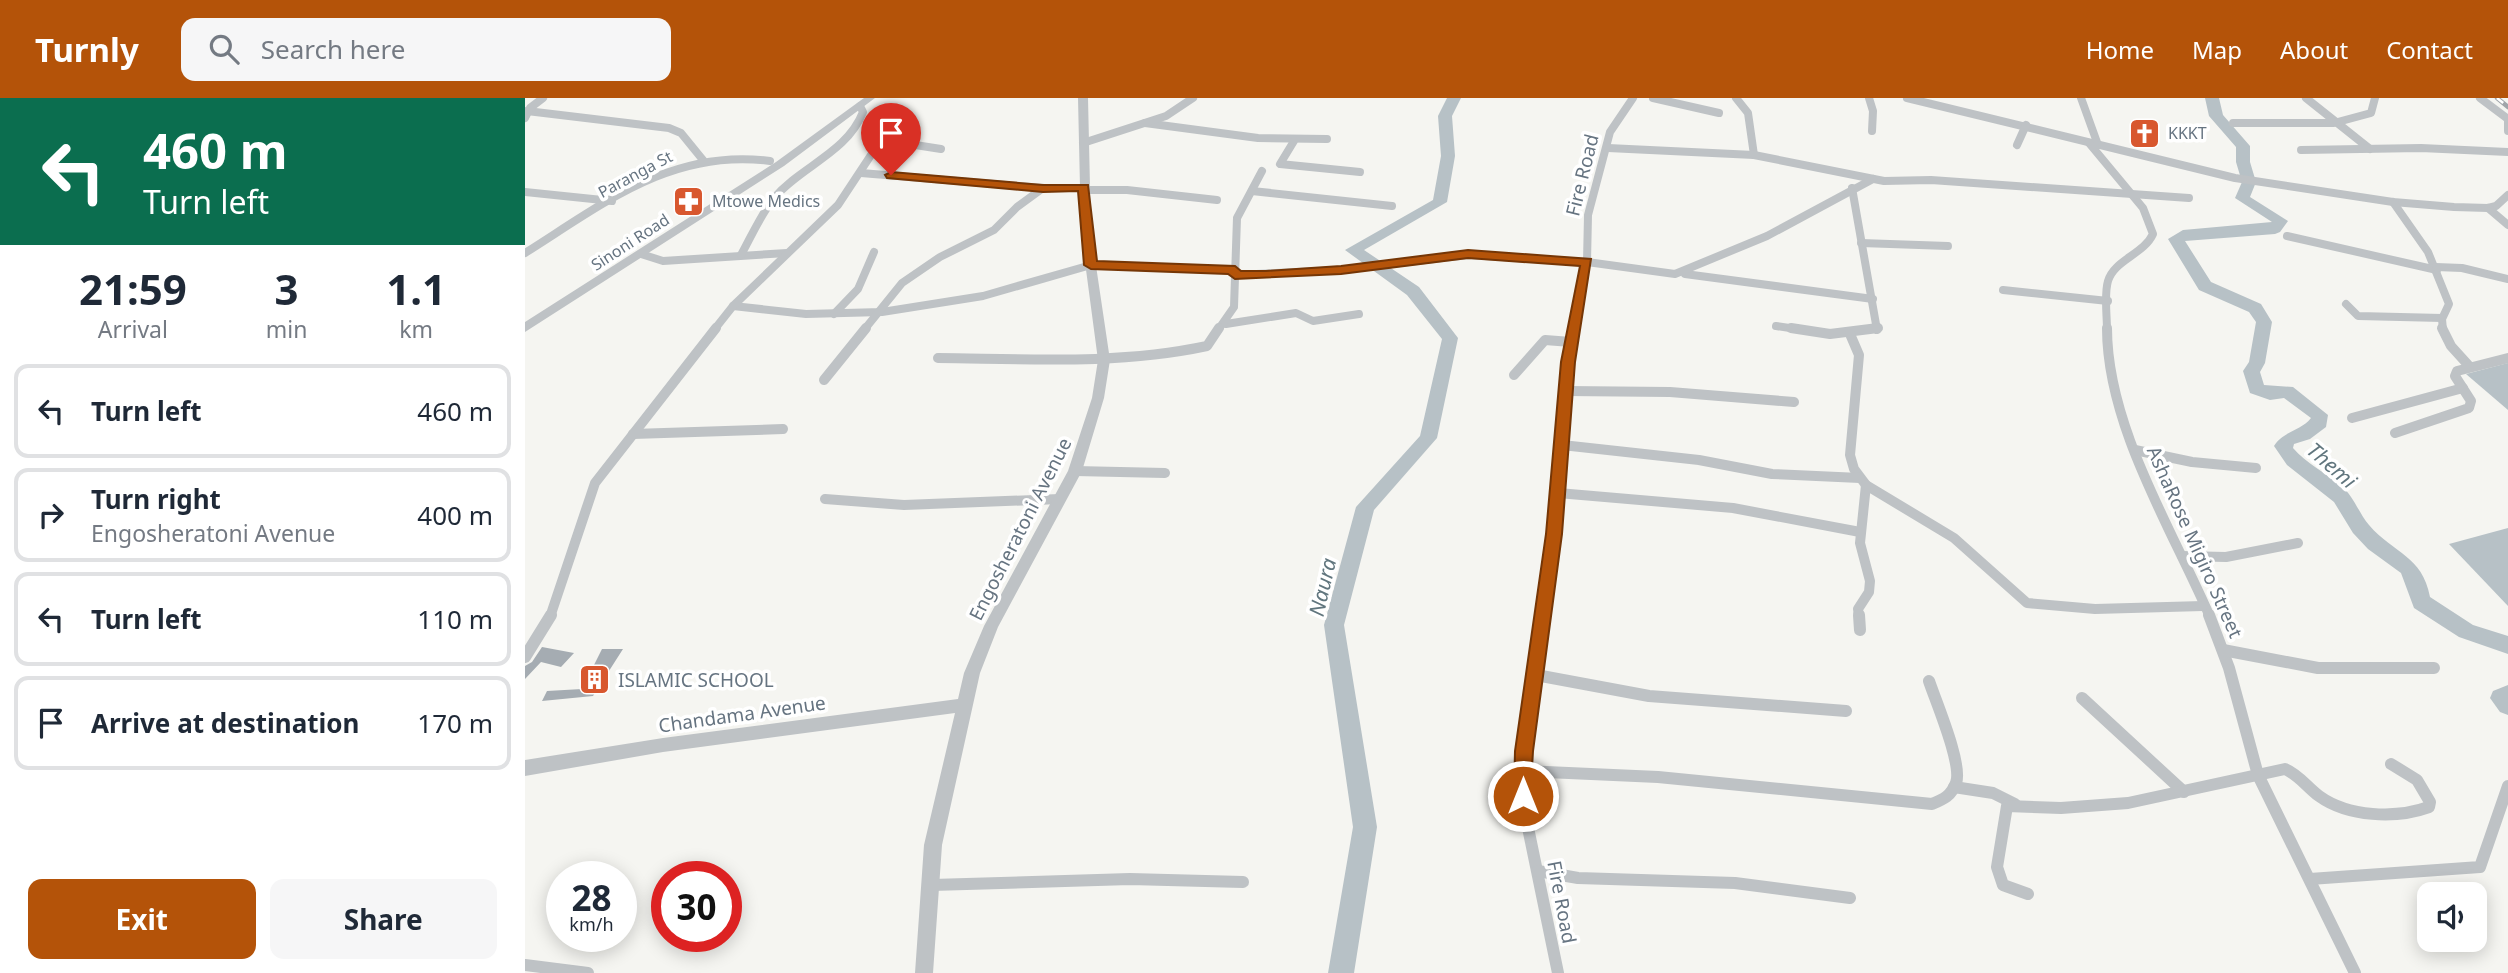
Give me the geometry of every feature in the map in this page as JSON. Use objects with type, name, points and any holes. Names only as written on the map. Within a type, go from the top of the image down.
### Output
[{"type":"street","points":[[526,114],[543,98]]},
{"type":"street","name":"Sinoni Road","points":[[525,328],[821,134],[870,98]]},
{"type":"street","name":"Engosheratoni Avenue","points":[[924,973],[933,845],[976,661],[991,626],[1075,471],[1095,411],[1104,360],[1084,189],[1083,98]]},
{"type":"street","points":[[1083,143],[1172,113],[1193,98]]},
{"type":"street","name":"Fire Road","points":[[1558,973],[1526,818],[1523,771],[1558,493],[1571,342],[1587,262],[1588,215],[1613,125],[1633,98]]},
{"type":"street","points":[[1653,98],[1719,113]]},
{"type":"street","points":[[1736,98],[1748,113],[1754,155]]},
{"type":"street","points":[[1868,98],[1873,111],[1872,131]]},
{"type":"street","points":[[1907,98],[1965,108],[2093,144],[2235,178],[2393,202],[2488,208],[2496,206],[2508,195]]},
{"type":"street","name":"AshaRose Migiro Street","points":[[2081,98],[2093,144],[2149,217],[2152,238],[2140,254],[2110,275],[2108,302],[2108,349],[2134,450],[2147,486],[2182,556],[2223,650],[2239,697],[2247,744],[2258,775],[2355,973]]},
{"type":"street","points":[[2306,98],[2334,123],[2370,149]]},
{"type":"street","points":[[2233,123],[2334,123],[2371,113],[2375,98]]},
{"type":"street","points":[[2471,98],[2481,98],[2508,119],[2508,131]]},
{"type":"street","points":[[741,255],[774,198],[792,186],[858,125],[863,112],[860,106]]},
{"type":"street","points":[[526,114],[669,128],[681,133],[703,160]]},
{"type":"street","points":[[1145,123],[1222,136],[1294,141],[1327,139]]},
{"type":"street","points":[[2017,145],[2026,125]]},
{"type":"street","name":"Sinoni Road","points":[[525,317],[808,138],[821,134]]},
{"type":"street","points":[[1294,141],[1280,164],[1360,172]]},
{"type":"street","points":[[525,657],[554,611],[586,501],[601,475],[733,306],[830,214],[861,173],[871,154],[884,144],[896,142],[941,149]]},
{"type":"street","points":[[1608,148],[1754,155],[1873,179],[2189,198]]},
{"type":"street","points":[[2301,150],[2508,152]]},
{"type":"street","name":"Paranga St","points":[[525,253],[667,170],[703,160],[738,156],[770,162]]},
{"type":"street","points":[[939,358],[1104,360],[1203,348],[1226,324],[1234,307],[1237,218],[1262,171]]},
{"type":"street","points":[[861,173],[1043,188],[1128,190],[1217,200]]},
{"type":"street","points":[[1679,273],[1767,236],[1873,179]]},
{"type":"street","points":[[824,380],[910,277],[994,230],[1017,207],[1043,188]]},
{"type":"street","points":[[1776,326],[1850,334],[1878,330],[1852,188]]},
{"type":"street","points":[[1252,191],[1392,206]]},
{"type":"street","points":[[525,192],[566,194],[612,201]]},
{"type":"street","points":[[2393,202],[2436,268],[2449,304],[2442,318],[2449,341],[2470,367]]},
{"type":"street","points":[[2488,208],[2508,225]]},
{"type":"street","points":[[2287,236],[2436,268],[2462,268],[2508,279]]},
{"type":"street","points":[[1861,243],[1948,246]]},
{"type":"street","points":[[834,314],[858,289],[874,252]]},
{"type":"street","points":[[641,254],[663,261],[787,253]]},
{"type":"street","points":[[733,306],[834,314],[882,312],[983,296],[1091,265],[1235,273],[1341,270],[1468,254],[1587,262],[1660,274],[1679,273],[1873,299]]},
{"type":"street","points":[[2003,290],[2108,302]]},
{"type":"street","points":[[2346,304],[2358,316],[2442,318]]},
{"type":"street","points":[[1226,324],[1296,313],[1313,321],[1360,314]]},
{"type":"street","points":[[1850,334],[1859,355],[1850,455],[1863,481],[1860,532],[1870,582],[1869,592],[1858,609],[1860,630]]},
{"type":"street","points":[[1514,376],[1545,340],[1571,342]]},
{"type":"street","points":[[2395,433],[2469,408],[2472,401],[2455,373],[2508,358]]},
{"type":"street","points":[[2353,418],[2463,388]]},
{"type":"street","points":[[1566,391],[1670,392],[1794,402]]},
{"type":"street","points":[[633,435],[783,429]]},
{"type":"street","points":[[1562,445],[1699,460],[1772,474],[1863,481],[1954,538],[2027,603],[2095,609],[2203,606]]},
{"type":"street","points":[[2134,450],[2203,463],[2256,468]]},
{"type":"street","points":[[1075,471],[1164,472]]},
{"type":"street","points":[[1558,493],[1722,507],[1860,532]]},
{"type":"street","points":[[825,499],[904,505],[1060,499]]},
{"type":"street","points":[[2182,556],[2207,560],[2230,559],[2298,543]]},
{"type":"street","points":[[2223,650],[2318,668],[2434,668]]},
{"type":"street","points":[[1535,675],[1649,696],[1846,711]]},
{"type":"street","points":[[1523,771],[1645,776],[1931,804],[1947,798],[1954,787],[1956,766],[1929,681]]},
{"type":"street","points":[[2083,698],[2184,792]]},
{"type":"street","name":"Chandama Avenue","points":[[525,768],[663,745],[964,705]]},
{"type":"street","points":[[2028,894],[2003,886],[1997,872],[2003,844],[2004,811],[2007,806],[2091,807],[2164,798],[2239,776],[2258,775],[2277,769],[2293,771],[2320,797],[2352,810],[2373,813],[2429,807],[2430,802],[2417,780],[2391,764]]},
{"type":"street","points":[[2310,878],[2354,874],[2431,873],[2480,867],[2508,786]]},
{"type":"street","points":[[1954,787],[1993,793],[2015,804]]},
{"type":"street","points":[[1538,871],[1589,878],[1735,883],[1850,898]]},
{"type":"street","points":[[932,885],[1130,879],[1243,882]]},
{"type":"street","points":[[525,965],[588,973]]},
{"type":"shaded area","points":[[2508,363],[2508,410],[2466,374]]},
{"type":"shaded area","points":[[2508,528],[2508,606],[2449,544]]},
{"type":"building","name":"ISLAMIC SCHOOL","points":[[542,647],[574,653],[561,667],[541,662],[525,679],[525,666],[532,662]]},
{"type":"building","name":"ISLAMIC SCHOOL","points":[[602,649],[623,649],[593,696],[542,701],[547,691],[582,689]]},
{"type":"waterway","points":[[1373,263],[1353,250],[1440,202],[1448,156],[1445,116],[1454,98]]},
{"type":"waterway","name":"Themi","points":[[2212,98],[2216,116],[2243,146],[2243,162],[2249,182],[2242,198],[2281,221],[2275,229],[2183,235],[2176,239],[2205,286],[2255,308],[2264,322],[2257,363],[2251,371],[2256,389],[2270,394],[2287,391],[2319,415],[2320,422],[2304,434],[2288,439],[2283,446],[2286,452],[2341,497],[2359,528],[2375,544],[2408,567],[2414,575],[2421,602],[2466,631],[2508,645]]},
{"type":"waterway","name":"Naura","points":[[1341,973],[1365,827],[1334,625],[1365,507],[1428,438],[1450,338],[1413,291],[1378,267]]},
{"type":"waterway","name":"Themi","points":[[2508,694],[2501,698],[2508,705]]},
{"type":"railway","points":[[2497,98],[2508,107]]},
{"type":"place","name":"KKKT","points":[[2145,133]]},
{"type":"place","name":"Mtowe Medics","points":[[689,201]]},
{"type":"place","name":"ISLAMIC SCHOOL","points":[[595,680]]},
{"type":"route","points":[[891,175],[1043,188],[1084,188],[1091,265],[1235,270],[1235,275],[1266,275],[1341,270],[1468,254],[1587,262],[1568,362],[1554,534],[1524,751],[1523,796]]}]
